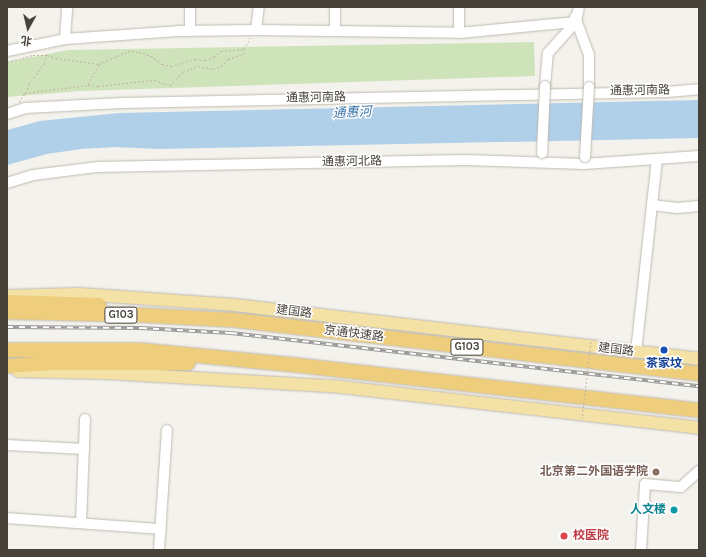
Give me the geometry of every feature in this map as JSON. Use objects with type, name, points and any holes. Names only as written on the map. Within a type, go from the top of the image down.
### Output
[{"type":"highway","points":[[7,302],[149,308],[234,320]]},
{"type":"highway","name":"京通快速路","points":[[7,312],[139,315],[234,320],[699,374]]},
{"type":"highway","points":[[7,350],[139,350],[295,365],[699,410]]},
{"type":"highway","points":[[7,366],[51,363],[155,362],[295,365]]},
{"type":"main road","name":"建国路","points":[[7,296],[79,294],[235,305],[699,359]]},
{"type":"main road","points":[[7,370],[108,373],[341,387],[699,428]]},
{"type":"street","points":[[65,39],[67,7]]},
{"type":"street","points":[[190,7],[190,31]]},
{"type":"street","points":[[254,30],[260,7]]},
{"type":"street","points":[[334,31],[335,7]]},
{"type":"street","points":[[459,7],[459,33]]},
{"type":"street","points":[[572,7],[576,22],[589,55],[589,86],[584,161]]},
{"type":"street","points":[[542,158],[548,53],[576,22],[579,7]]},
{"type":"street","points":[[7,51],[65,39],[190,31],[254,30],[459,33],[576,22]]},
{"type":"street","name":"通惠河南路","points":[[12,113],[25,108],[122,103],[699,89]]},
{"type":"street","name":"通惠河北路","points":[[7,183],[33,175],[97,167],[542,158],[584,161],[699,156]]},
{"type":"street","points":[[636,352],[657,159]]},
{"type":"street","points":[[652,205],[677,208],[699,206]]},
{"type":"street","points":[[80,523],[85,418]]},
{"type":"street","points":[[159,550],[167,430]]},
{"type":"street","points":[[7,445],[84,449]]},
{"type":"street","points":[[642,550],[645,484],[681,487],[699,471]]},
{"type":"street","points":[[7,518],[160,529]]},
{"type":"path","points":[[25,93],[88,85],[98,86],[154,80],[170,85],[183,72],[198,66],[213,69],[221,66],[228,58],[243,54],[254,30]]},
{"type":"path","points":[[7,62],[33,55],[47,55],[56,58],[99,64],[128,51],[139,52],[151,56],[162,64],[171,66],[195,59],[205,60],[214,57],[221,51],[244,49]]},
{"type":"path","points":[[12,113],[29,84],[44,63],[47,55]]},
{"type":"path","points":[[88,85],[99,64]]},
{"type":"path","points":[[582,419],[591,341]]},
{"type":"green space","points":[[534,42],[535,76],[80,91],[7,97],[7,62],[68,50]]},
{"type":"water","name":"通惠河","points":[[699,100],[699,138],[159,149],[115,147],[81,149],[47,154],[7,165],[7,130],[40,121],[119,113]]},
{"type":"railway","points":[[7,327],[141,328],[231,333],[699,386]]},
{"type":"place","name":"茶家坟","points":[[664,350]]},
{"type":"place","name":"北京第二外国语学院","points":[[656,472]]},
{"type":"place","name":"人文楼","points":[[674,510]]},
{"type":"place","name":"校医院","points":[[564,536]]}]
